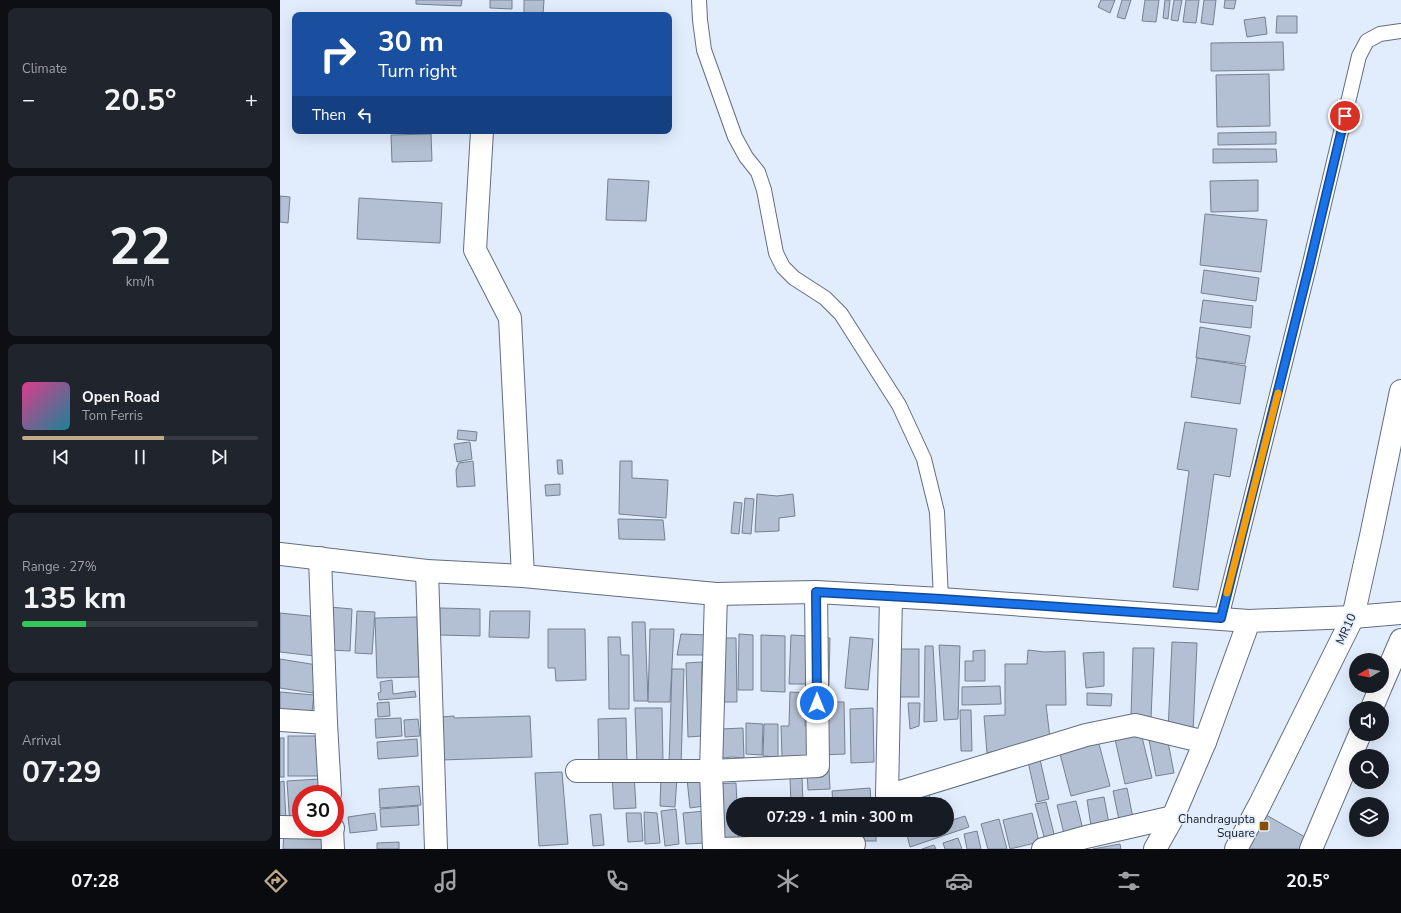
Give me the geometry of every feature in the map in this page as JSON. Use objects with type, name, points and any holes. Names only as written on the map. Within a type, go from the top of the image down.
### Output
[{"type":"street","points":[[482,134],[475,250],[510,318],[523,576]]},
{"type":"street","name":"MR10","points":[[1236,849],[1353,617],[1401,391]]},
{"type":"street","points":[[280,554],[426,571],[523,576],[716,594],[816,592],[941,599],[1249,621],[1353,617],[1401,613]]},
{"type":"street","points":[[320,558],[329,785]]},
{"type":"street","points":[[426,571],[436,849]]},
{"type":"street","points":[[576,771],[711,771],[818,766],[816,592]]},
{"type":"street","points":[[714,849],[711,771],[716,594]]},
{"type":"street","points":[[890,596],[887,796],[1086,735],[1135,725],[1205,742]]},
{"type":"street","points":[[1155,849],[1173,817],[1205,742],[1249,621]]},
{"type":"street","points":[[1389,668],[1401,640]]},
{"type":"street","points":[[280,720],[326,724]]},
{"type":"street","points":[[1311,849],[1357,741]]},
{"type":"street","points":[[1043,849],[1086,837],[1173,817]]},
{"type":"street","points":[[280,827],[292,827]]},
{"type":"street","points":[[332,837],[333,849]]},
{"type":"street","points":[[722,849],[854,844]]},
{"type":"lane","points":[[699,0],[704,50],[736,137],[746,157],[758,172],[764,190],[776,252],[783,266],[794,278],[825,298],[841,314],[899,405],[924,459],[937,512],[941,599]]},
{"type":"lane","points":[[1221,618],[1309,267],[1359,56],[1367,41],[1380,34],[1401,31]]},
{"type":"building","points":[[416,0],[462,0],[461,6],[416,4]]},
{"type":"building","points":[[490,0],[512,0],[512,9],[490,8]]},
{"type":"building","points":[[524,0],[544,0],[543,12],[524,12]]},
{"type":"building","points":[[1101,0],[1115,0],[1110,13],[1098,7]]},
{"type":"building","points":[[1122,0],[1131,0],[1125,19],[1117,17]]},
{"type":"building","points":[[1145,0],[1159,0],[1156,22],[1142,21]]},
{"type":"building","points":[[1165,0],[1170,0],[1168,19],[1163,18]]},
{"type":"building","points":[[1174,0],[1182,0],[1178,21],[1171,20]]},
{"type":"building","points":[[1186,0],[1199,0],[1196,23],[1183,22]]},
{"type":"building","points":[[1204,0],[1216,0],[1213,25],[1201,23]]},
{"type":"building","points":[[1225,0],[1236,0],[1234,9],[1224,8]]},
{"type":"building","points":[[1277,16],[1297,16],[1297,33],[1276,33]]},
{"type":"building","points":[[1265,17],[1267,34],[1247,37],[1244,20]]},
{"type":"building","points":[[1283,42],[1284,70],[1211,71],[1211,43]]},
{"type":"building","points":[[1269,74],[1270,126],[1217,127],[1216,75]]},
{"type":"building","points":[[1276,132],[1276,144],[1218,145],[1218,133]]},
{"type":"building","points":[[431,134],[432,161],[392,162],[391,135]]},
{"type":"building","points":[[1213,149],[1276,149],[1277,162],[1213,163]]},
{"type":"building","points":[[608,179],[649,181],[646,221],[606,220]]},
{"type":"building","points":[[1258,180],[1258,211],[1211,212],[1210,181]]},
{"type":"building","points":[[280,196],[290,197],[288,223],[280,222]]},
{"type":"building","points":[[359,198],[442,203],[440,243],[357,239]]},
{"type":"building","points":[[1205,214],[1267,220],[1261,272],[1200,265]]},
{"type":"building","points":[[1204,270],[1259,278],[1256,301],[1201,293]]},
{"type":"building","points":[[1203,300],[1253,306],[1251,328],[1200,322]]},
{"type":"building","points":[[1200,327],[1250,336],[1245,364],[1196,358]]},
{"type":"building","points":[[1197,358],[1246,366],[1240,404],[1191,397]]},
{"type":"building","points":[[1185,422],[1237,429],[1230,477],[1214,474],[1198,590],[1173,587],[1189,471],[1177,469]]},
{"type":"building","points":[[458,430],[477,432],[476,441],[457,439]]},
{"type":"building","points":[[470,442],[472,459],[457,462],[454,444]]},
{"type":"building","points":[[557,460],[562,460],[563,474],[558,474]]},
{"type":"building","points":[[473,461],[475,486],[457,487],[456,470],[459,463]]},
{"type":"building","points":[[620,461],[632,461],[632,478],[668,480],[666,518],[619,514]]},
{"type":"building","points":[[560,484],[560,495],[546,496],[545,485]]},
{"type":"building","points":[[757,494],[777,496],[793,494],[795,516],[779,518],[779,531],[755,532]]},
{"type":"building","points":[[745,498],[754,499],[751,534],[742,533]]},
{"type":"building","points":[[734,502],[742,503],[739,534],[731,533]]},
{"type":"building","points":[[618,519],[663,520],[665,540],[619,539]]},
{"type":"building","points":[[330,607],[352,609],[350,651],[328,650]]},
{"type":"building","points":[[440,608],[480,609],[480,636],[440,635]]},
{"type":"building","points":[[357,611],[375,612],[372,654],[355,653]]},
{"type":"building","points":[[490,611],[530,611],[529,638],[489,637]]},
{"type":"building","points":[[280,613],[319,617],[315,656],[280,652]]},
{"type":"building","points":[[417,617],[419,677],[377,678],[375,618]]},
{"type":"building","points":[[632,622],[645,622],[648,701],[634,701]]},
{"type":"building","points":[[548,629],[585,629],[586,680],[556,681],[555,668],[548,668]]},
{"type":"building","points":[[650,629],[674,629],[670,702],[648,702]]},
{"type":"building","points":[[681,634],[707,635],[707,655],[677,655]]},
{"type":"building","points":[[739,634],[753,635],[753,690],[738,690]]},
{"type":"building","points":[[761,635],[785,636],[785,692],[761,691]]},
{"type":"building","points":[[791,635],[809,636],[807,684],[789,684]]},
{"type":"building","points":[[608,637],[620,637],[621,655],[629,655],[629,709],[609,709]]},
{"type":"building","points":[[850,637],[873,639],[868,690],[845,688]]},
{"type":"building","points":[[716,638],[736,638],[737,702],[717,702]]},
{"type":"building","points":[[823,638],[830,638],[829,685],[822,684]]},
{"type":"building","points":[[1172,642],[1197,643],[1193,733],[1168,732]]},
{"type":"building","points":[[939,645],[960,646],[958,719],[944,720]]},
{"type":"building","points":[[925,646],[933,646],[937,721],[924,722]]},
{"type":"building","points":[[1133,648],[1154,648],[1151,718],[1131,717]]},
{"type":"building","points":[[895,649],[919,649],[919,697],[895,697]]},
{"type":"building","points":[[985,650],[985,681],[965,681],[965,661],[973,661],[973,651]]},
{"type":"building","points":[[1028,650],[1045,652],[1065,651],[1066,705],[1046,705],[1050,738],[987,753],[984,716],[1005,715],[1005,664],[1027,664]]},
{"type":"building","points":[[1104,652],[1104,686],[1086,688],[1083,653]]},
{"type":"building","points":[[280,659],[317,665],[313,693],[280,688]]},
{"type":"building","points":[[702,662],[701,736],[688,737],[686,663]]},
{"type":"building","points":[[672,669],[684,669],[681,765],[669,764]]},
{"type":"building","points":[[392,680],[393,694],[415,691],[416,697],[379,700],[378,693],[381,692],[380,682]]},
{"type":"building","points":[[1000,686],[1001,704],[962,705],[962,687]]},
{"type":"building","points":[[280,692],[314,695],[311,720],[280,717]]},
{"type":"building","points":[[790,692],[806,693],[805,726],[814,726],[815,757],[782,757],[781,726],[789,726]]},
{"type":"building","points":[[1087,693],[1112,694],[1111,706],[1087,705]]},
{"type":"building","points":[[389,702],[390,716],[378,717],[377,703]]},
{"type":"building","points":[[819,702],[844,702],[845,754],[820,755]]},
{"type":"building","points":[[908,703],[920,703],[919,726],[910,729]]},
{"type":"building","points":[[635,708],[662,708],[663,763],[637,763]]},
{"type":"building","points":[[873,708],[874,762],[851,763],[850,709]]},
{"type":"building","points":[[960,710],[971,710],[972,751],[961,751]]},
{"type":"building","points":[[454,716],[454,718],[530,716],[532,757],[441,760],[441,717]]},
{"type":"building","points":[[401,718],[402,736],[376,738],[375,719]]},
{"type":"building","points":[[626,718],[627,766],[599,766],[598,719]]},
{"type":"building","points":[[418,719],[420,736],[405,737],[404,720]]},
{"type":"building","points":[[746,723],[763,724],[762,755],[746,754]]},
{"type":"building","points":[[764,724],[778,724],[778,757],[763,756]]},
{"type":"building","points":[[743,728],[744,758],[722,758],[721,729]]},
{"type":"building","points":[[1141,733],[1152,778],[1125,784],[1115,739]]},
{"type":"building","points":[[288,736],[319,736],[319,776],[288,776]]},
{"type":"building","points":[[1167,737],[1174,773],[1156,776],[1149,740]]},
{"type":"building","points":[[280,738],[284,738],[284,777],[280,777]]},
{"type":"building","points":[[417,739],[418,756],[378,759],[377,742]]},
{"type":"building","points":[[1098,740],[1110,786],[1071,796],[1059,750]]},
{"type":"building","points":[[1039,755],[1049,799],[1037,802],[1027,757]]},
{"type":"building","points":[[829,768],[830,789],[808,790],[807,769]]},
{"type":"building","points":[[562,772],[568,844],[539,846],[535,773]]},
{"type":"building","points":[[634,773],[636,808],[614,809],[612,774]]},
{"type":"building","points":[[661,776],[677,777],[675,807],[660,806]]},
{"type":"building","points":[[802,776],[803,797],[791,797],[790,777]]},
{"type":"building","points":[[702,778],[704,806],[690,808],[687,779]]},
{"type":"building","points":[[320,779],[320,785],[292,785],[292,826],[290,826],[287,781]]},
{"type":"building","points":[[284,781],[286,821],[280,822],[280,782]]},
{"type":"building","points":[[736,783],[737,797],[726,797],[726,837],[738,837],[739,844],[716,845],[712,784]]},
{"type":"building","points":[[419,786],[421,805],[380,808],[379,789]]},
{"type":"building","points":[[870,788],[871,797],[832,797],[832,791]]},
{"type":"building","points":[[1127,788],[1133,818],[1119,820],[1113,791]]},
{"type":"building","points":[[929,794],[930,797],[921,797],[921,796]]},
{"type":"building","points":[[1104,797],[1110,829],[1092,832],[1087,800]]},
{"type":"building","points":[[1076,801],[1084,834],[1065,838],[1057,805]]},
{"type":"building","points":[[1046,802],[1055,838],[1045,840],[1035,804]]},
{"type":"building","points":[[418,806],[419,825],[381,827],[380,809]]},
{"type":"building","name":"Chandragupta Square","points":[[1252,807],[1305,837],[1309,849],[1229,849]]},
{"type":"building","points":[[676,809],[679,844],[665,846],[661,811]]},
{"type":"building","points":[[705,811],[706,843],[686,844],[683,813]]},
{"type":"building","points":[[644,812],[657,813],[660,843],[645,844]]},
{"type":"building","points":[[375,813],[377,830],[350,833],[348,817]]},
{"type":"building","points":[[626,813],[641,813],[643,841],[628,842]]},
{"type":"building","points":[[1032,813],[1039,842],[1010,849],[1003,820]]},
{"type":"building","points":[[601,814],[604,845],[593,846],[590,815]]},
{"type":"building","points":[[965,816],[969,827],[954,832],[954,819]]},
{"type":"building","points":[[999,819],[1007,849],[988,849],[981,824]]},
{"type":"building","points":[[977,831],[981,849],[967,849],[964,834]]},
{"type":"building","points":[[284,832],[292,832],[292,837],[324,837],[323,849],[283,849]]},
{"type":"building","points":[[853,837],[876,837],[876,841],[853,841]]},
{"type":"building","points":[[908,837],[940,837],[910,847]]},
{"type":"building","points":[[958,838],[962,849],[945,849],[943,843]]},
{"type":"building","points":[[399,842],[399,849],[377,849],[377,843]]},
{"type":"building","points":[[1120,844],[1121,849],[1093,849]]},
{"type":"building","points":[[934,845],[936,849],[922,849]]},
{"type":"slow traffic","points":[[1227,593],[1278,393]]},
{"type":"place","name":"Chandragupta Square","points":[[1264,826]]},
{"type":"route","points":[[817,703],[816,592],[1221,618],[1309,267],[1345,116]]}]
